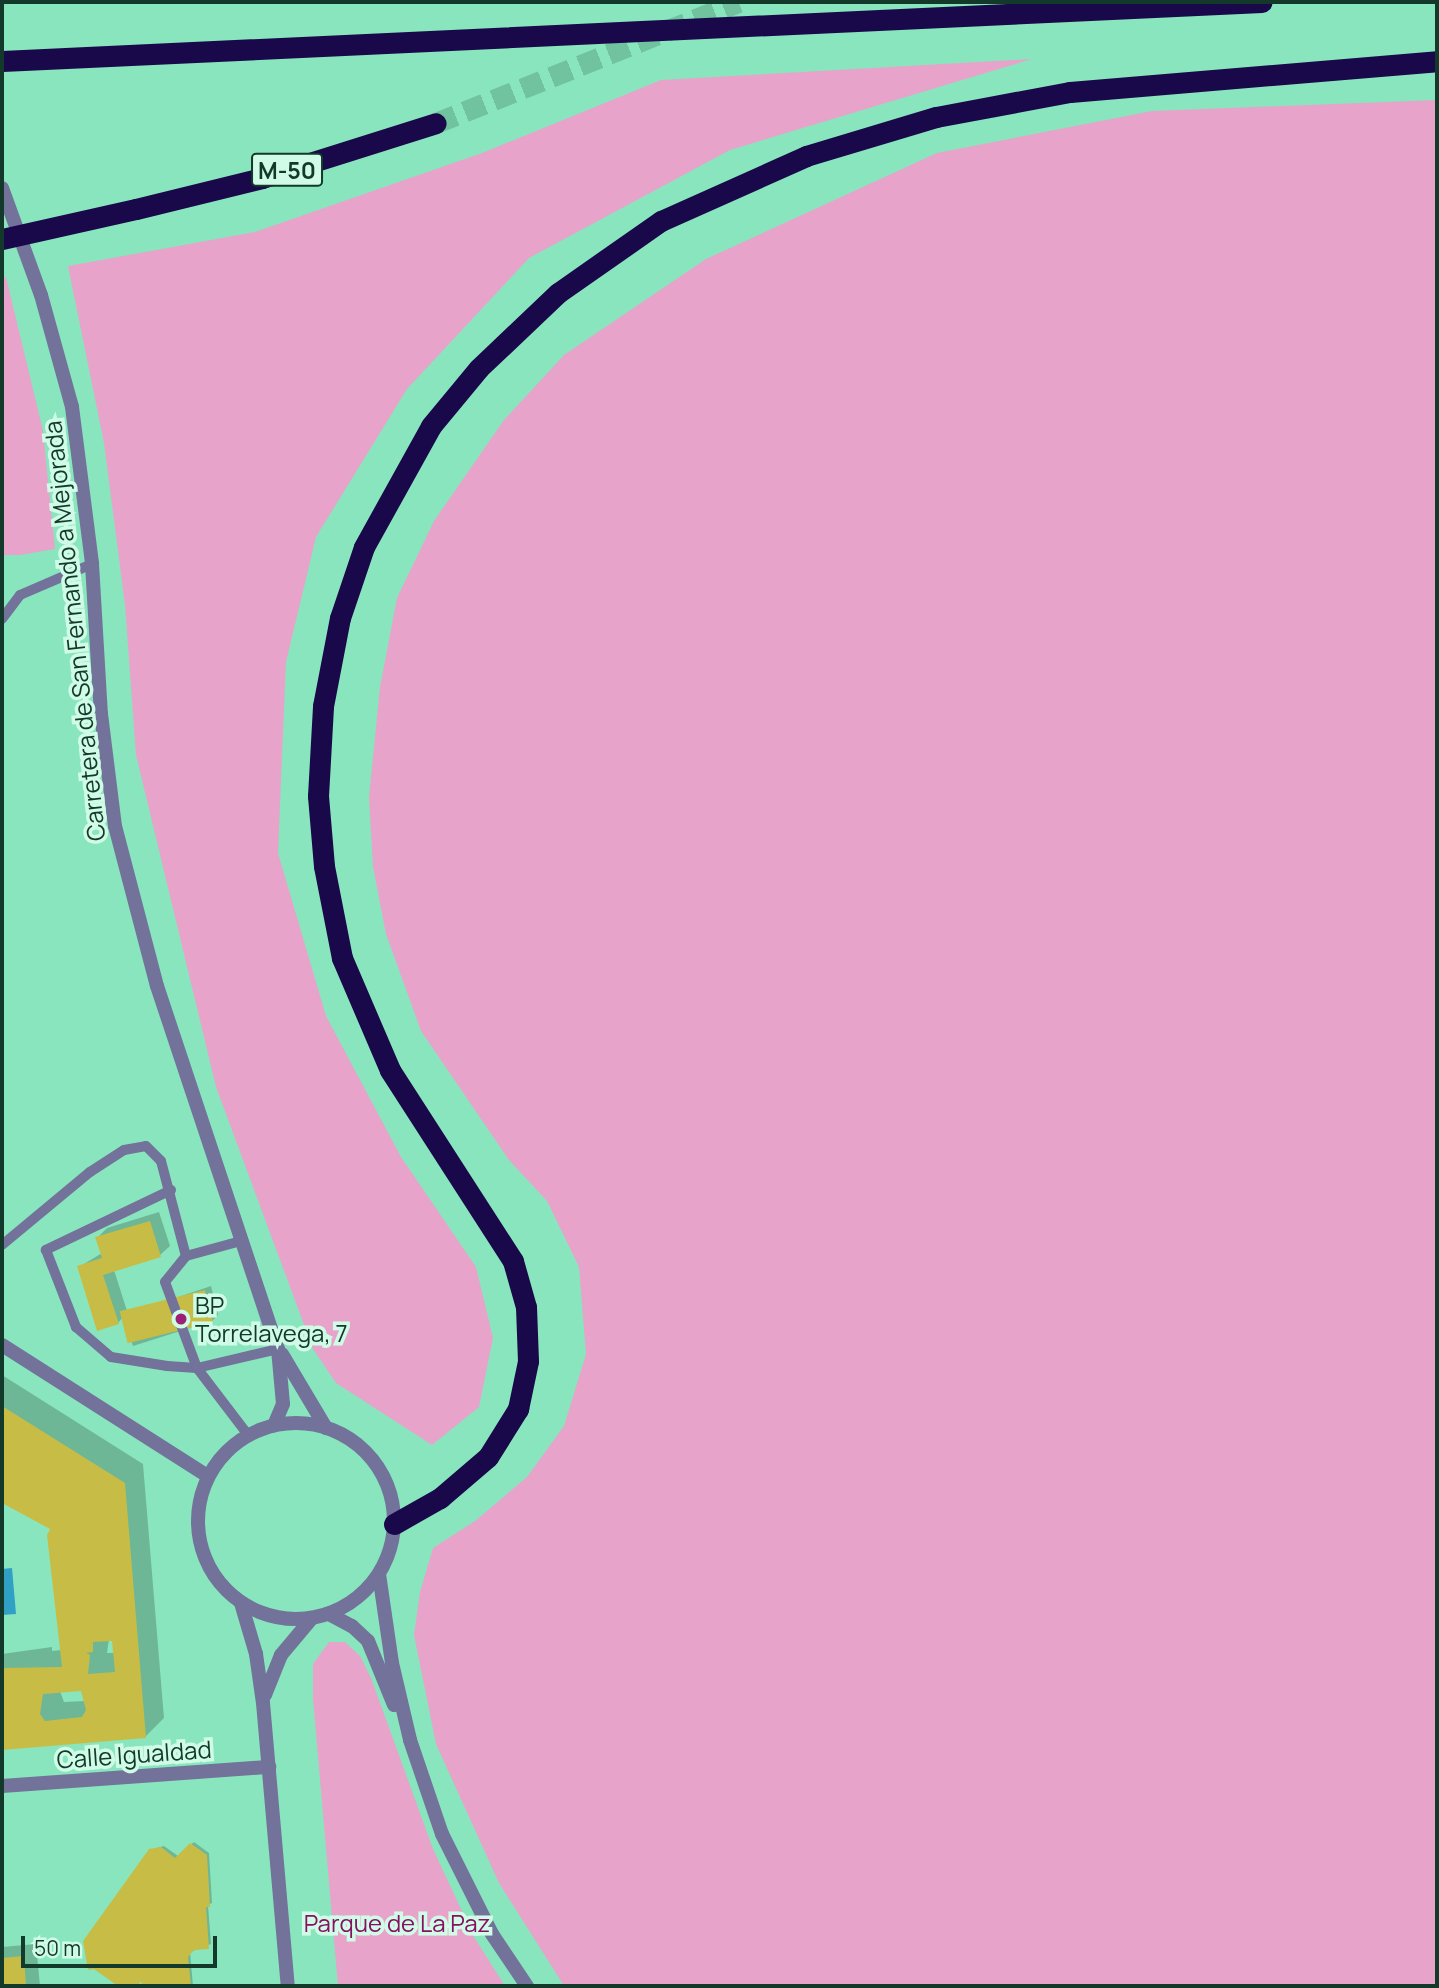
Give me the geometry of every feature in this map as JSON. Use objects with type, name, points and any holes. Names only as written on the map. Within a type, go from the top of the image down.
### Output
[{"type":"highway","points":[[2,61],[1262,2]]},
{"type":"highway","points":[[394,1524],[440,1498],[488,1457],[518,1409],[528,1361],[526,1307],[513,1261],[390,1070],[342,958],[324,866],[318,796],[323,706],[340,618],[364,547],[431,425],[479,368],[558,293],[661,221],[806,156],[936,117],[1070,92],[1437,61]]},
{"type":"highway","name":"M-50","points":[[2,239],[262,178],[436,123]]},
{"type":"street","name":"Carretera de San Fernando a Mejorada","points":[[2,188],[41,295],[72,407],[92,564],[101,714],[116,826],[157,986],[278,1349]]},
{"type":"street","points":[[2,1345],[208,1476]]},
{"type":"street","points":[[278,1349],[327,1428]]},
{"type":"street","points":[[274,1425],[283,1404],[278,1349]]},
{"type":"street","points":[[274,1425],[327,1428],[350,1439],[378,1468],[389,1490],[394,1524],[379,1573],[365,1591],[329,1614],[312,1618],[277,1618],[240,1603],[215,1578],[200,1546],[198,1513],[208,1476],[220,1459],[248,1435],[274,1425]]},
{"type":"street","points":[[379,1573],[392,1663],[410,1740]]},
{"type":"street","points":[[240,1603],[256,1654],[263,1703],[288,1986]]},
{"type":"street","points":[[329,1614],[352,1626],[368,1641],[410,1740],[442,1833],[468,1891],[527,1986]]},
{"type":"street","points":[[263,1703],[281,1655],[312,1618]]},
{"type":"street","name":"Calle Igualdad","points":[[2,1786],[269,1767]]},
{"type":"lane","points":[[2,619],[20,595],[92,564]]},
{"type":"lane","points":[[2,1245],[90,1172],[124,1150],[146,1146],[161,1161],[171,1190],[186,1256]]},
{"type":"lane","points":[[171,1190],[46,1250],[76,1327],[111,1357],[197,1368],[278,1349]]},
{"type":"lane","points":[[242,1241],[186,1256],[165,1282],[197,1368],[248,1435]]},
{"type":"green space","points":[[1032,59],[730,150],[529,258],[407,389],[316,537],[286,662],[278,853],[326,1016],[401,1157],[476,1267],[493,1338],[479,1407],[432,1445],[336,1383],[313,1349],[216,1087],[136,755],[125,605],[104,443],[68,266],[255,232],[482,153],[661,80]]},
{"type":"green space","points":[[1437,100],[1437,1986],[564,1986],[499,1883],[436,1744],[414,1635],[420,1592],[433,1548],[475,1521],[527,1477],[564,1426],[586,1354],[579,1267],[547,1201],[509,1160],[421,1031],[386,934],[373,867],[369,797],[380,687],[397,598],[434,521],[504,420],[564,355],[706,259],[937,153],[1152,111]]},
{"type":"green space","points":[[6,277],[43,431],[55,549],[20,555],[2,555],[2,278]]},
{"type":"green space","name":"Parque de La Paz","points":[[329,1642],[345,1642],[360,1656],[371,1678],[433,1849],[474,1937],[505,1986],[338,1986],[313,1699],[313,1664]]},
{"type":"water","points":[[12,1568],[16,1614],[2,1615],[2,1569]]},
{"type":"building","points":[[150,1221],[161,1257],[103,1275],[119,1324],[97,1331],[77,1266],[102,1258],[95,1237]]},
{"type":"building","points":[[205,1290],[213,1322],[128,1343],[120,1311]]},
{"type":"building","points":[[2,1406],[125,1483],[146,1738],[2,1750],[2,1668],[62,1667],[47,1535],[50,1529],[2,1503]],"holes":[[[112,1641],[115,1672],[88,1674],[90,1655],[86,1653],[93,1652],[93,1642]],[[81,1691],[86,1710],[82,1717],[45,1721],[40,1714],[43,1694]]]},
{"type":"building","points":[[190,1843],[207,1855],[210,1907],[206,1907],[209,1949],[194,1950],[188,1957],[191,1986],[142,1986],[141,1981],[138,1986],[118,1986],[94,1969],[88,1970],[83,1941],[149,1849],[161,1847],[175,1858]]},
{"type":"building","points":[[24,1956],[26,1986],[2,1986],[2,1958]]},
{"type":"tunnel","points":[[436,123],[739,2]]},
{"type":"place","name":"BP Torrelavega, 7","points":[[181,1319]]}]
